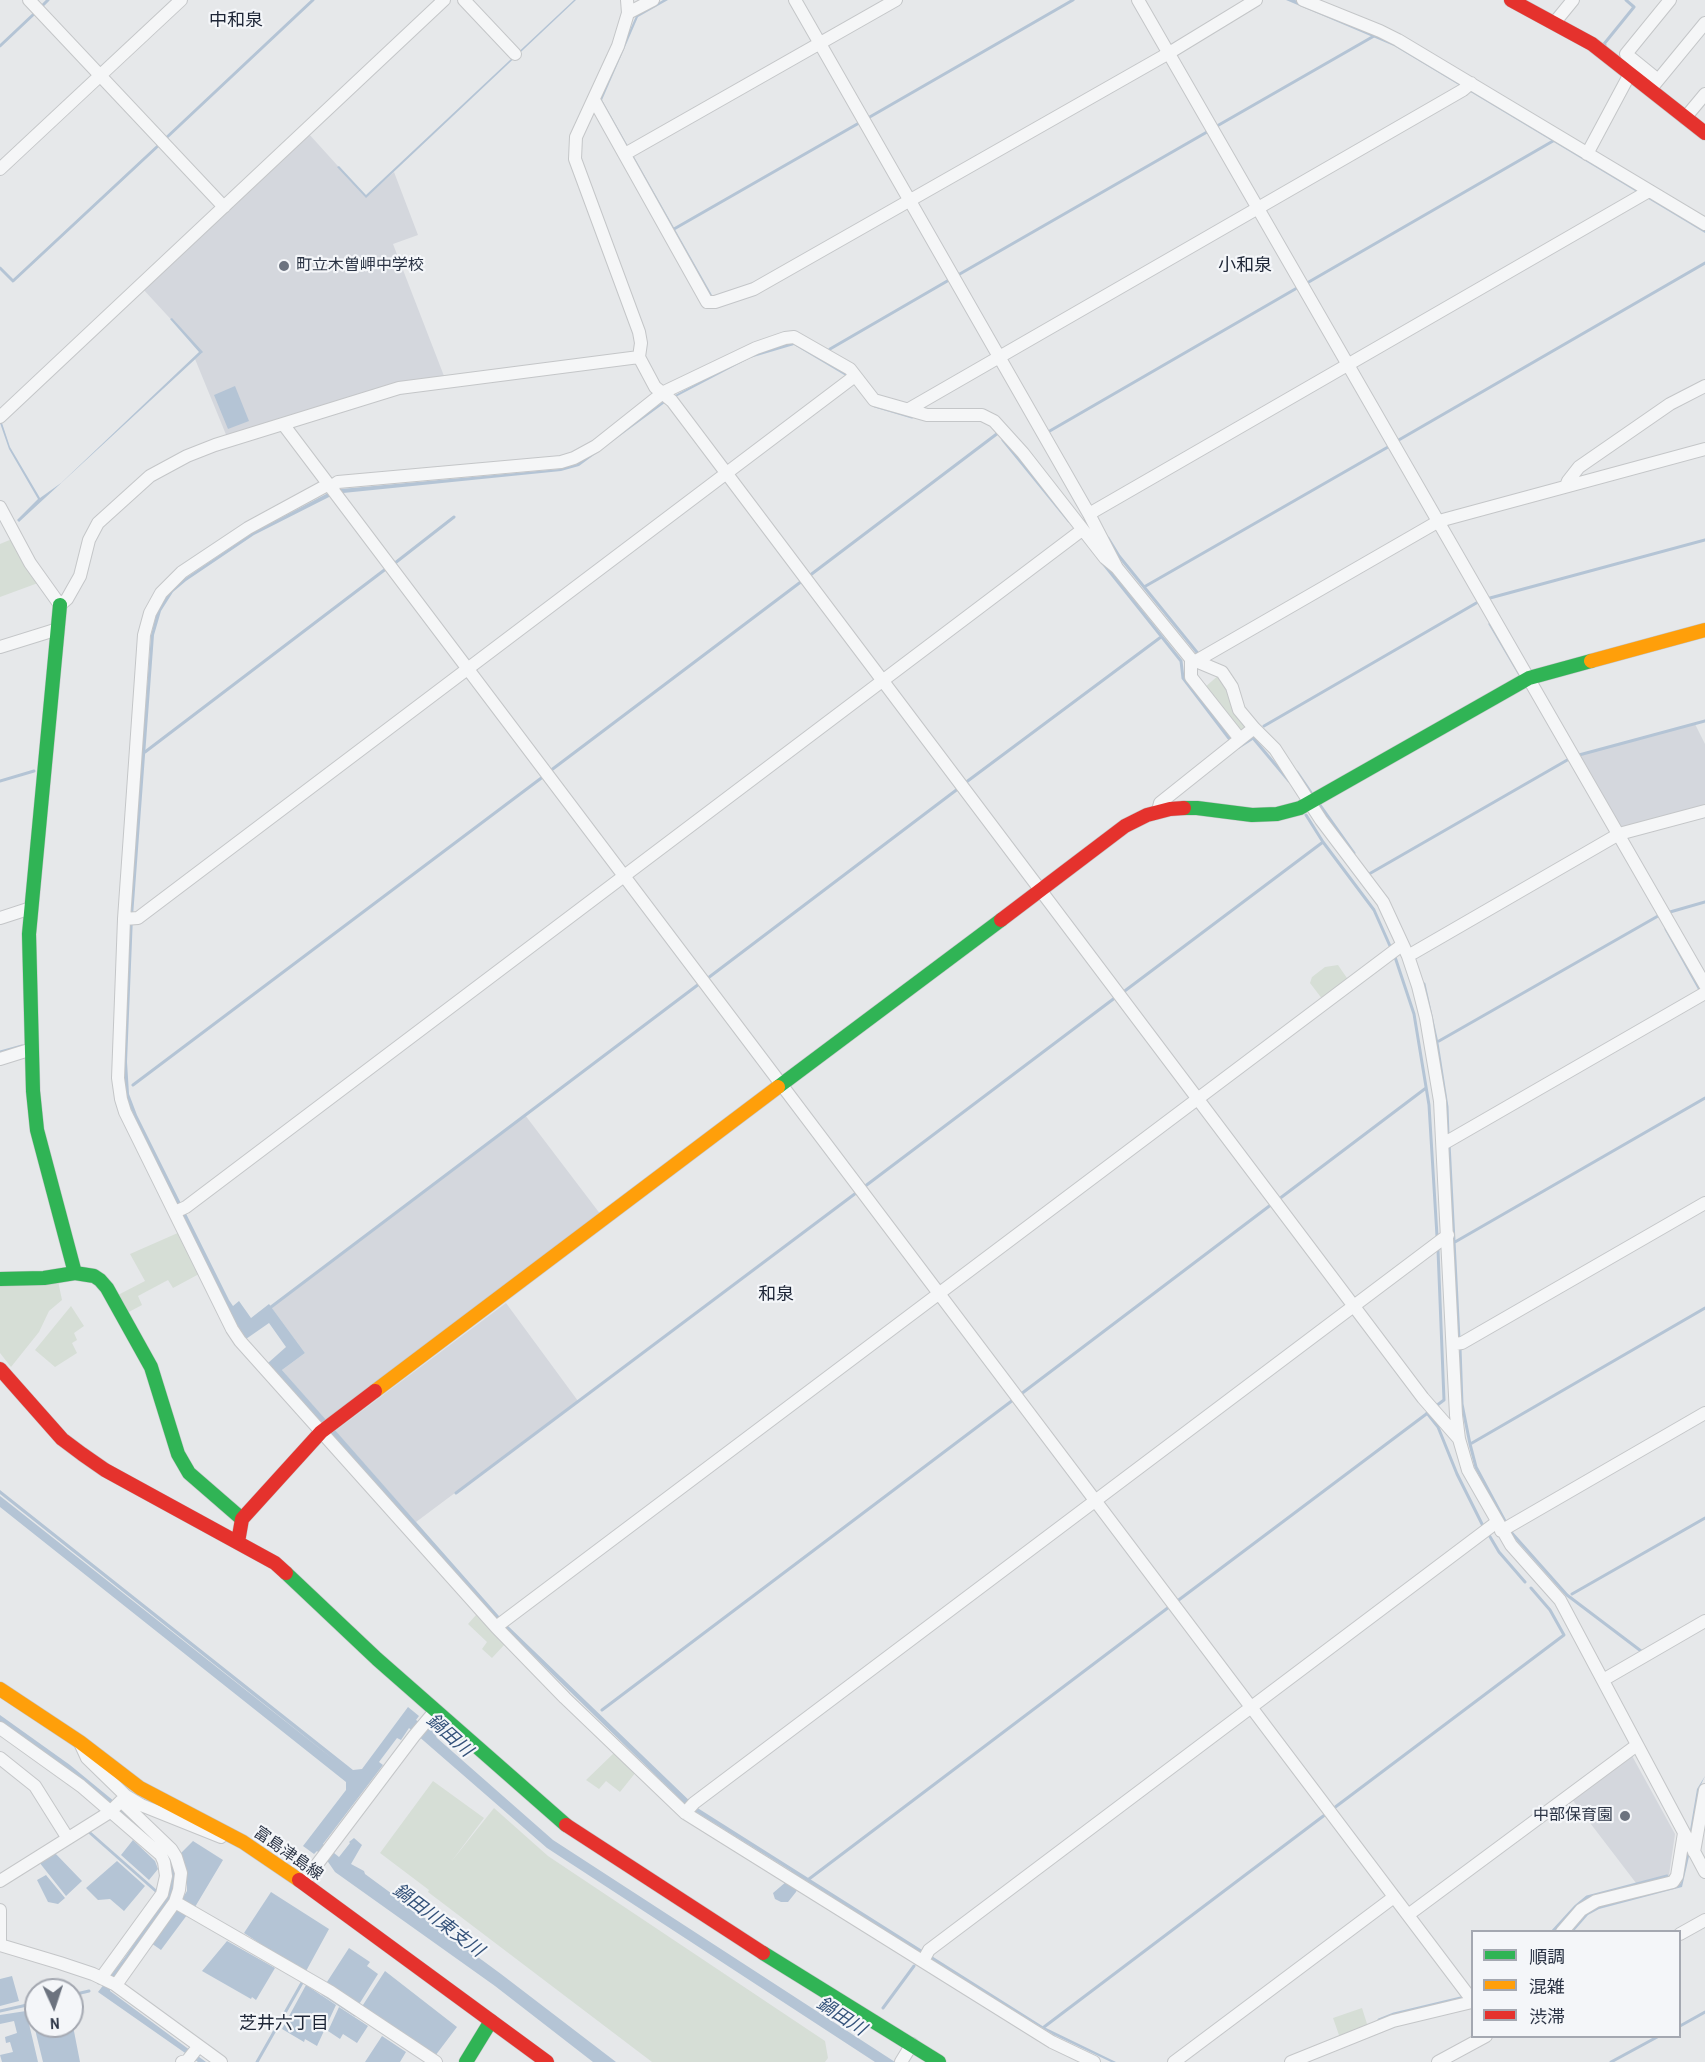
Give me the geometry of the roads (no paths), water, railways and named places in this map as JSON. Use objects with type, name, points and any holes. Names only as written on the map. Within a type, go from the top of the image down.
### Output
[{"type":"street","points":[[29,0],[224,207]]},
{"type":"street","points":[[0,169],[181,0]]},
{"type":"street","points":[[1,416],[444,0]]},
{"type":"street","points":[[464,0],[515,54]]},
{"type":"street","points":[[653,0],[627,6],[618,46],[576,137],[575,159],[639,332],[641,342],[639,357],[656,387],[668,396],[1423,1398],[1458,1439]]},
{"type":"street","points":[[795,0],[1089,514],[1117,568]]},
{"type":"street","points":[[628,153],[896,0]]},
{"type":"street","points":[[1138,0],[1166,54],[1345,367],[1439,521],[1705,985]]},
{"type":"street","points":[[594,100],[628,153],[707,302],[716,302],[754,289],[1166,54],[1256,0]]},
{"type":"street","points":[[1303,0],[1380,31],[1467,86],[1587,154],[1646,193],[1705,224]]},
{"type":"street","points":[[1510,0],[1555,22],[1633,69],[1653,85],[1685,118],[1705,133]]},
{"type":"street","points":[[1555,22],[1573,0]]},
{"type":"street","points":[[1633,69],[1626,54],[1670,0]]},
{"type":"street","points":[[1653,85],[1705,23]]},
{"type":"street","points":[[1587,154],[1633,69]]},
{"type":"street","points":[[909,409],[1467,86]]},
{"type":"street","points":[[1685,118],[1705,94]]},
{"type":"street","points":[[1089,514],[1646,193]]},
{"type":"street","points":[[1094,2062],[1052,2042],[925,1956],[792,1881],[689,1808],[566,1698],[326,1428],[232,1329],[180,1210],[125,1112],[118,1078],[130,918],[144,635],[150,613],[161,593],[182,572],[248,528],[333,489],[338,482],[567,460],[584,454],[668,396],[756,348],[785,338],[794,337],[850,369],[874,400],[927,415],[975,414],[988,417],[1004,431],[1105,558],[1117,568],[1197,659],[1222,672],[1232,687],[1239,710],[1275,749],[1322,820],[1383,902],[1405,950],[1426,1017],[1440,1101],[1458,1439],[1468,1470],[1511,1545],[1560,1600],[1705,1872]]},
{"type":"street","points":[[75,1273],[37,1130],[29,934],[60,605],[71,594],[80,576],[93,529],[150,476],[188,456],[283,424],[399,388],[639,357]]},
{"type":"street","points":[[130,918],[468,669],[855,376]]},
{"type":"street","points":[[1566,486],[1580,467],[1670,404],[1705,386]]},
{"type":"street","points":[[283,424],[1471,1998]]},
{"type":"street","points":[[1240,740],[1191,677],[1197,659],[1439,521],[1705,449]]},
{"type":"street","points":[[0,507],[30,563],[60,605]]},
{"type":"street","points":[[180,1210],[1082,530]]},
{"type":"street","points":[[0,647],[58,629]]},
{"type":"street","points":[[238,1542],[242,1519],[326,1428],[1125,826],[1158,811],[1184,807],[1252,815],[1289,811],[1312,802],[1529,678],[1705,630]]},
{"type":"street","points":[[1158,811],[1160,803],[1254,728]]},
{"type":"street","points":[[500,1624],[1198,1098],[1405,950],[1619,834],[1705,811]]},
{"type":"street","points":[[0,918],[31,908]]},
{"type":"street","points":[[1443,1144],[1705,993]]},
{"type":"street","points":[[0,1059],[32,1049]]},
{"type":"street","points":[[1454,1344],[1462,1343],[1705,1203]]},
{"type":"street","points":[[689,1808],[1448,1235]]},
{"type":"street","points":[[0,1279],[44,1278],[75,1273],[94,1276],[107,1288],[151,1367],[178,1454],[189,1473],[242,1519]]},
{"type":"street","points":[[0,1369],[62,1439],[82,1454],[105,1470],[275,1563],[431,1716],[579,1834],[786,1968],[939,2062]]},
{"type":"street","points":[[925,1956],[1251,1708],[1499,1526],[1705,1413]]},
{"type":"street","points":[[1603,1680],[1705,1621]]},
{"type":"street","name":"富島津島線","points":[[0,1689],[80,1742],[140,1788],[243,1842],[303,1883],[547,2062]]},
{"type":"street","points":[[303,1883],[431,1716]]},
{"type":"street","points":[[0,1728],[81,1786],[119,1803],[163,1840],[176,1857],[181,1873],[175,1902],[115,1985]]},
{"type":"street","points":[[80,1742],[87,1758],[161,1856],[166,1876],[162,1894],[102,1978]]},
{"type":"street","points":[[1408,1915],[1637,1745]]},
{"type":"street","points":[[0,1758],[35,1786],[67,1837]]},
{"type":"street","points":[[1564,1930],[1588,1905],[1673,1881],[1689,1843],[1705,1790]]},
{"type":"street","points":[[0,1881],[119,1803],[141,1805],[215,1836],[243,1842]]},
{"type":"street","points":[[1174,2062],[1394,1897]]},
{"type":"street","points":[[175,1902],[331,1992],[436,2062]]},
{"type":"street","points":[[0,1910],[0,1945],[102,1978],[221,2062]]},
{"type":"street","points":[[1681,1933],[1705,1920]]},
{"type":"street","points":[[1291,2062],[1393,2021],[1471,2002]]},
{"type":"street","points":[[466,2062],[491,2021]]},
{"type":"street","points":[[1438,2062],[1484,2038]]},
{"type":"street","points":[[901,2062],[912,2044]]},
{"type":"street","points":[[185,2061],[198,2047]]},
{"type":"water","points":[[576,0],[366,198],[337,167],[339,166],[366,195]]},
{"type":"water","points":[[663,0],[668,0],[638,17],[602,100],[712,295],[709,296],[599,100],[636,16]]},
{"type":"water","points":[[1286,0],[1295,0],[1377,34],[1705,229],[1705,233],[1394,46]]},
{"type":"water","points":[[172,318],[203,352],[19,522],[17,520],[38,499],[9,449],[0,417],[10,447],[40,498],[61,483],[199,352],[170,319]]},
{"type":"water","points":[[793,343],[848,374],[846,376],[794,345],[750,358],[666,402],[579,466],[561,471],[331,496],[254,535],[173,592],[161,611],[154,635],[133,916],[127,1062],[129,1094],[137,1115],[233,1306],[239,1301],[251,1318],[269,1304],[305,1353],[282,1370],[506,1624],[696,1807],[1044,2027],[1116,2062],[1111,2062],[1054,2035],[805,1880],[802,1879],[788,1902],[775,1899],[773,1893],[787,1881],[791,1871],[688,1807],[503,1626],[268,1363],[286,1347],[269,1323],[246,1339],[235,1327],[124,1090],[123,1061],[129,917],[151,635],[157,611],[171,590],[252,533],[330,492],[341,489],[559,469],[577,464],[664,401],[748,356]]},
{"type":"water","points":[[235,386],[249,421],[228,429],[214,395]]},
{"type":"water","points":[[0,1490],[353,1770],[362,1769],[408,1707],[419,1716],[416,1720],[433,1731],[437,1738],[553,1840],[895,2062],[875,2062],[547,1848],[409,1728],[401,1740],[397,1738],[379,1762],[383,1765],[323,1844],[339,1857],[354,1838],[362,1845],[351,1864],[364,1871],[616,2062],[593,2062],[495,1986],[335,1872],[317,1851],[314,1854],[303,1846],[346,1790],[346,1782],[0,1507],[0,1496],[342,1766],[0,1494]]},
{"type":"water","points":[[0,1715],[70,1765],[160,1840],[178,1869],[175,1892],[110,1991],[206,2062],[198,2062],[98,1992],[167,1895],[170,1867],[66,1768],[0,1722]]},
{"type":"water","points":[[1705,1776],[1699,1789],[1690,1852],[1682,1887],[1599,1909],[1588,1915],[1573,1930],[1586,1914],[1599,1906],[1674,1888],[1681,1883],[1697,1789]]},
{"type":"water","points":[[133,1840],[155,1861],[158,1869],[149,1880],[121,1855]]},
{"type":"water","points":[[193,1841],[223,1860],[195,1907],[182,1899],[187,1886],[180,1854]]},
{"type":"water","points":[[54,1852],[82,1881],[66,1896],[39,1862]]},
{"type":"water","points":[[117,1861],[145,1886],[124,1911],[110,1899],[98,1900],[86,1888]]},
{"type":"water","points":[[46,1875],[65,1898],[58,1904],[48,1902],[37,1880]]},
{"type":"water","points":[[271,1892],[329,1929],[305,1973],[244,1933]]},
{"type":"water","points":[[177,1909],[187,1915],[161,1950],[151,1943]]},
{"type":"water","points":[[227,1941],[275,1968],[256,2000],[202,1971]]},
{"type":"water","points":[[349,1948],[370,1962],[367,1966],[378,1974],[358,2006],[325,1985]]},
{"type":"water","points":[[385,1971],[457,2027],[435,2056],[361,2008]]},
{"type":"water","points":[[12,1976],[19,2001],[0,2006],[0,1979]]},
{"type":"water","points":[[306,1985],[336,2005],[317,2046],[305,2039],[304,2042],[282,2029]]},
{"type":"water","points":[[339,2007],[368,2026],[357,2043],[343,2034],[340,2039],[328,2031]]},
{"type":"water","points":[[24,2011],[24,2038],[32,2038],[38,2062],[2,2062],[0,2055],[13,2052],[10,2042],[6,2043],[5,2037],[17,2033],[14,2021],[0,2024],[0,2015]]},
{"type":"water","points":[[382,2036],[406,2052],[400,2062],[365,2062]]},
{"type":"water","points":[[37,2038],[75,2038],[80,2062],[43,2062]]},
{"type":"waterway","points":[[41,7],[48,0]]},
{"type":"waterway","points":[[165,139],[313,0]]},
{"type":"waterway","points":[[868,118],[1073,0]]},
{"type":"waterway","points":[[1605,45],[1634,7],[1626,0]]},
{"type":"waterway","points":[[0,46],[36,12]]},
{"type":"waterway","points":[[1217,126],[1374,36]]},
{"type":"waterway","points":[[674,229],[859,123]]},
{"type":"waterway","points":[[958,275],[1207,132]]},
{"type":"waterway","points":[[1307,283],[1553,141]]},
{"type":"waterway","points":[[0,268],[13,281],[160,144]]},
{"type":"waterway","points":[[1397,441],[1705,263]]},
{"type":"waterway","points":[[830,349],[949,280]]},
{"type":"waterway","points":[[1048,432],[1297,288]]},
{"type":"waterway","points":[[875,406],[912,417]]},
{"type":"waterway","points":[[809,576],[998,433]]},
{"type":"waterway","points":[[1003,440],[1069,521]]},
{"type":"waterway","points":[[1144,587],[1388,447]]},
{"type":"waterway","points":[[395,563],[454,517]]},
{"type":"waterway","points":[[1108,538],[1119,556],[1200,656]]},
{"type":"waterway","points":[[1490,598],[1705,540]]},
{"type":"waterway","points":[[1102,562],[1181,661],[1183,678],[1231,741]]},
{"type":"waterway","points":[[145,752],[387,568]]},
{"type":"waterway","points":[[550,771],[802,581]]},
{"type":"waterway","points":[[1264,726],[1478,602]]},
{"type":"waterway","points":[[1490,624],[1520,675]]},
{"type":"waterway","points":[[965,783],[1161,637]]},
{"type":"waterway","points":[[1579,755],[1705,721]]},
{"type":"waterway","points":[[1239,747],[1253,738],[1289,781]]},
{"type":"waterway","points":[[1369,874],[1569,759]]},
{"type":"waterway","points":[[0,781],[34,771]]},
{"type":"waterway","points":[[1297,772],[1312,794]]},
{"type":"waterway","points":[[133,1085],[544,776]]},
{"type":"waterway","points":[[708,978],[959,788]]},
{"type":"waterway","points":[[1320,805],[1354,853]]},
{"type":"waterway","points":[[1306,815],[1323,842],[1374,910],[1390,946]]},
{"type":"waterway","points":[[1122,993],[1323,842]]},
{"type":"waterway","points":[[1670,912],[1705,902]]},
{"type":"waterway","points":[[1439,1041],[1658,916]]},
{"type":"waterway","points":[[1666,929],[1699,988]]},
{"type":"waterway","points":[[1395,957],[1414,1014],[1429,1105],[1437,1236]]},
{"type":"waterway","points":[[271,1307],[699,984]]},
{"type":"waterway","points":[[1424,984],[1437,1043],[1447,1107],[1448,1136]]},
{"type":"waterway","points":[[864,1187],[1116,997]]},
{"type":"waterway","points":[[0,1052],[22,1046]]},
{"type":"waterway","points":[[1279,1199],[1426,1088]]},
{"type":"waterway","points":[[1455,1242],[1705,1098]]},
{"type":"waterway","points":[[1449,1143],[1459,1339]]},
{"type":"waterway","points":[[456,1493],[856,1193]]},
{"type":"waterway","points":[[1021,1394],[1272,1204]]},
{"type":"waterway","points":[[1436,1406],[1444,1400],[1438,1250]]},
{"type":"waterway","points":[[1472,1443],[1705,1308]]},
{"type":"waterway","points":[[1460,1348],[1462,1404],[1476,1467],[1506,1523]]},
{"type":"waterway","points":[[602,1710],[1013,1400]]},
{"type":"waterway","points":[[1176,1602],[1429,1412]]},
{"type":"waterway","points":[[1427,1413],[1438,1427],[1457,1474],[1483,1526]]},
{"type":"waterway","points":[[1572,1594],[1705,1518]]},
{"type":"waterway","points":[[1510,1531],[1567,1595],[1641,1651]]},
{"type":"waterway","points":[[1489,1535],[1499,1552],[1525,1582]]},
{"type":"waterway","points":[[1334,1808],[1564,1635],[1550,1610],[1531,1588]]},
{"type":"waterway","points":[[809,1879],[1169,1607]]},
{"type":"waterway","points":[[1044,2027],[1326,1814]]},
{"type":"waterway","points":[[89,1832],[157,1892]]},
{"type":"waterway","points":[[1554,1930],[1587,1897],[1667,1876]]},
{"type":"waterway","points":[[883,2008],[914,1966]]},
{"type":"waterway","points":[[257,2062],[303,1981]]},
{"type":"waterway","points":[[84,1992],[89,1991]]},
{"type":"waterway","points":[[323,1994],[355,2015]]},
{"type":"waterway","points":[[1379,2020],[1394,2014],[1465,1997]]},
{"type":"waterway","points":[[0,2011],[24,2006]]},
{"type":"waterway","points":[[1681,2025],[1705,2012]]},
{"type":"waterway","points":[[1611,2062],[1655,2038]]},
{"type":"place","name":"町立木曽岬中学校","points":[[284,266]]},
{"type":"place","name":"中部保育園","points":[[1625,1816]]},
{"type":"district","name":"中和泉","points":[[236,21]]},
{"type":"district","name":"小和泉","points":[[1245,266]]},
{"type":"district","name":"和泉","points":[[776,1295]]},
{"type":"district","name":"芝井六丁目","points":[[284,2024]]},
{"type":"water label","name":"鍋田川","points":[[449,1736]]},
{"type":"water label","name":"鍋田川東支川","points":[[438,1921]]},
{"type":"water label","name":"鍋田川","points":[[841,2017]]}]
